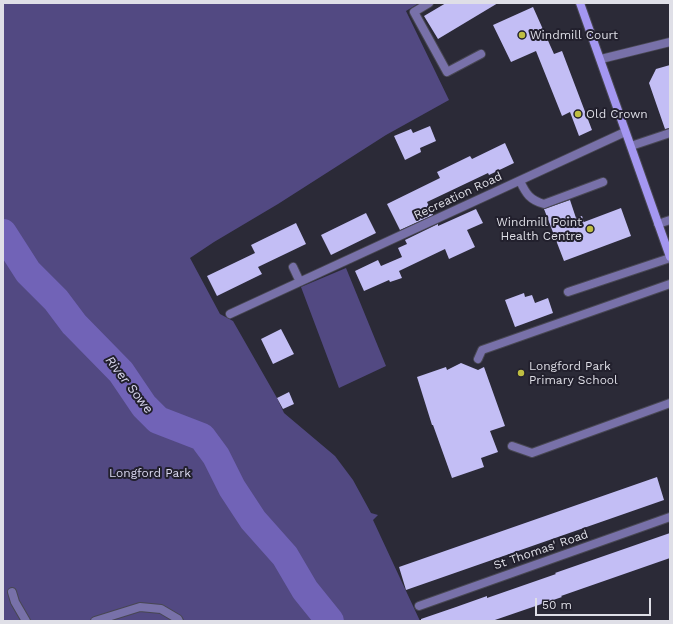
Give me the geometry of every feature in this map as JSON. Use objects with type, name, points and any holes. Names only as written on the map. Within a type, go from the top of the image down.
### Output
[{"type":"street","points":[[429,3],[414,12],[447,72],[481,54]]},
{"type":"street","points":[[568,292],[670,257],[580,3]]},
{"type":"street","points":[[601,59],[670,42]]},
{"type":"street","name":"Recreation Road","points":[[230,314],[626,132]]},
{"type":"street","points":[[631,146],[670,132]]},
{"type":"street","points":[[520,181],[525,192],[534,201],[544,204],[603,182]]},
{"type":"street","points":[[658,224],[670,220]]},
{"type":"street","points":[[293,267],[300,282]]},
{"type":"street","points":[[478,359],[482,350],[670,284]]},
{"type":"street","points":[[512,446],[532,453],[670,403]]},
{"type":"street","name":"St Thomas' Road","points":[[419,606],[670,517]]},
{"type":"street","points":[[12,592],[15,602],[26,621]]},
{"type":"street","points":[[96,621],[140,607],[161,609],[179,621]]},
{"type":"green space","name":"Longford Park","points":[[3,3],[419,3],[406,11],[449,100],[386,135],[190,258],[220,314],[233,321],[284,413],[335,456],[353,480],[371,513],[378,515],[373,520],[420,621],[3,621]]},
{"type":"green space","points":[[346,268],[386,366],[339,388],[301,287]]},
{"type":"building","points":[[446,3],[498,3],[438,39],[424,16]]},
{"type":"building","points":[[533,7],[554,54],[562,51],[592,130],[579,136],[570,112],[562,116],[536,51],[511,62],[493,25]]},
{"type":"building","points":[[670,65],[670,128],[665,129],[649,83],[656,69]]},
{"type":"building","points":[[430,126],[436,141],[420,148],[421,152],[405,160],[394,136],[411,129],[413,133]]},
{"type":"building","points":[[505,143],[514,163],[489,175],[488,173],[427,202],[433,215],[400,230],[387,204],[440,178],[437,172],[470,156],[472,159]]},
{"type":"building","name":"Windmill Point Health Centre","points":[[570,200],[576,218],[582,216],[584,222],[621,208],[631,236],[564,261],[544,209]]},
{"type":"building","points":[[476,209],[483,223],[467,230],[475,247],[449,259],[445,249],[399,271],[402,278],[390,282],[389,280],[364,291],[355,271],[378,260],[381,266],[402,257],[398,248],[407,244],[405,240],[438,224],[438,226]]},
{"type":"building","points":[[366,213],[376,233],[331,255],[321,235]]},
{"type":"building","points":[[296,223],[306,244],[258,267],[262,274],[217,296],[207,276],[255,253],[251,245]]},
{"type":"building","points":[[524,293],[525,297],[532,295],[535,303],[548,298],[553,313],[515,327],[505,300]]},
{"type":"building","points":[[281,329],[294,354],[273,364],[261,339]]},
{"type":"building","points":[[461,363],[478,370],[484,367],[505,426],[490,431],[498,452],[481,458],[484,467],[452,478],[432,425],[417,377],[446,367],[447,370]]},
{"type":"building","points":[[289,392],[294,404],[283,409],[277,398]]},
{"type":"building","points":[[657,477],[664,500],[406,590],[399,567]]},
{"type":"building","points":[[670,533],[670,558],[561,596],[562,597],[492,621],[421,621],[421,619],[487,596],[487,598]]},
{"type":"waterway","name":"River Sowe","points":[[3,233],[28,272],[56,300],[74,324],[121,372],[144,406],[158,420],[202,437],[216,456],[232,488],[253,520],[285,556],[305,590],[330,621]]},
{"type":"place","name":"Windmill Court","points":[[522,35]]},
{"type":"place","name":"Old Crown","points":[[578,114]]},
{"type":"place","name":"Windmill Point Health Centre","points":[[590,229]]},
{"type":"place","name":"Longford Park Primary School","points":[[521,373]]}]
